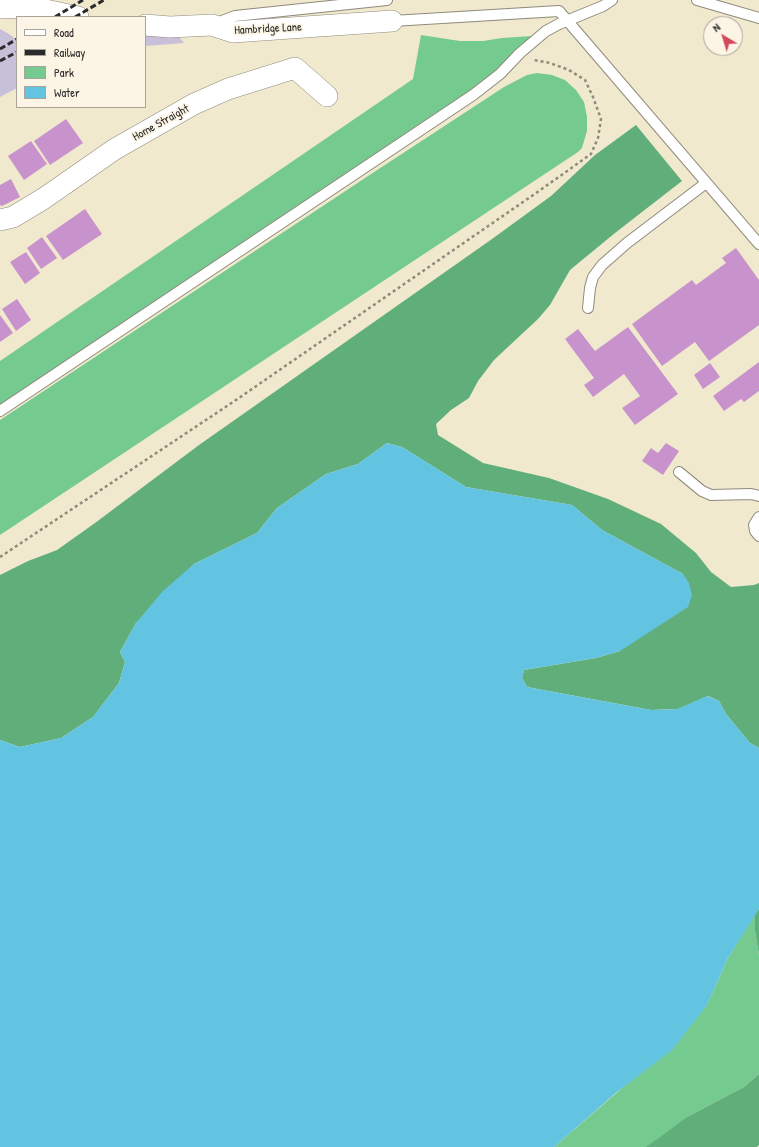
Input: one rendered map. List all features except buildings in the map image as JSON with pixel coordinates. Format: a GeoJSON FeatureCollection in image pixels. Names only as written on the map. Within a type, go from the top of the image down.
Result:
{"type":"FeatureCollection","features":[{"type":"Feature","properties":{"kind":"street"},"geometry":{"type":"LineString","coordinates":[[0,8],[31,7],[73,16]]}},
{"type":"Feature","properties":{"kind":"street","name":"Hambridge Lane"},"geometry":{"type":"LineString","coordinates":[[146,25],[212,25],[233,32],[392,20]]}},
{"type":"Feature","properties":{"kind":"street","name":"Home Straight"},"geometry":{"type":"LineString","coordinates":[[0,220],[13,217],[43,199],[115,149],[194,104],[228,89],[295,68],[327,96]]}},
{"type":"Feature","properties":{"kind":"lane"},"geometry":{"type":"LineString","coordinates":[[212,25],[235,16],[387,0]]}},
{"type":"Feature","properties":{"kind":"lane"},"geometry":{"type":"LineString","coordinates":[[0,411],[474,96],[546,31],[603,6],[612,0]]}},
{"type":"Feature","properties":{"kind":"lane"},"geometry":{"type":"LineString","coordinates":[[697,0],[759,18]]}},
{"type":"Feature","properties":{"kind":"lane"},"geometry":{"type":"LineString","coordinates":[[392,20],[559,11],[759,244]]}},
{"type":"Feature","properties":{"kind":"lane"},"geometry":{"type":"LineString","coordinates":[[588,308],[590,288],[593,277],[602,265],[627,243],[706,183]]}},
{"type":"Feature","properties":{"kind":"lane"},"geometry":{"type":"LineString","coordinates":[[679,472],[702,491],[711,495],[751,494],[759,496]]}},
{"type":"Feature","properties":{"kind":"lane"},"geometry":{"type":"LineString","coordinates":[[759,517],[754,524],[755,531],[759,536]]}},
{"type":"Feature","properties":{"kind":"path"},"geometry":{"type":"LineString","coordinates":[[0,558],[236,400],[591,154],[598,138],[601,119],[585,80],[569,70],[550,63],[515,58]]}},
{"type":"Feature","properties":{"kind":"shaded area"},"geometry":{"type":"Polygon","coordinates":[[[0,29],[16,39],[16,89],[0,97],[0,29]]]}},
{"type":"Feature","properties":{"kind":"shaded area"},"geometry":{"type":"Polygon","coordinates":[[[175,32],[184,43],[146,46],[146,33],[175,32]]]}},
{"type":"Feature","properties":{"kind":"green space"},"geometry":{"type":"Polygon","coordinates":[[[421,35],[460,41],[483,41],[532,36],[500,68],[469,95],[0,407],[0,361],[413,79],[421,35]]]}},
{"type":"Feature","properties":{"kind":"green space"},"geometry":{"type":"Polygon","coordinates":[[[537,73],[552,75],[565,80],[576,90],[584,102],[587,117],[587,131],[582,148],[578,152],[0,535],[0,420],[504,87],[527,75],[537,73]]]}},
{"type":"Feature","properties":{"kind":"green space"},"geometry":{"type":"Polygon","coordinates":[[[636,125],[682,181],[570,270],[550,305],[538,319],[494,360],[478,381],[469,398],[451,410],[436,424],[438,435],[483,463],[549,478],[608,499],[661,524],[696,553],[711,572],[731,587],[754,585],[759,583],[759,748],[750,743],[726,714],[719,701],[708,696],[678,709],[651,710],[527,687],[522,678],[524,670],[596,658],[620,651],[683,574],[602,530],[572,505],[466,487],[402,447],[387,443],[358,464],[326,474],[277,508],[257,533],[194,564],[136,623],[120,652],[125,662],[119,683],[93,717],[61,738],[20,747],[0,740],[0,575],[28,561],[57,550],[199,445],[551,196],[595,155],[636,125]]]}},
{"type":"Feature","properties":{"kind":"green space"},"geometry":{"type":"Polygon","coordinates":[[[759,909],[759,955],[755,931],[755,914],[759,909]]]}},
{"type":"Feature","properties":{"kind":"green space"},"geometry":{"type":"Polygon","coordinates":[[[755,914],[755,931],[759,955],[759,1074],[744,1087],[685,1118],[659,1139],[645,1147],[554,1147],[635,1077],[707,1005],[728,958],[755,914]]]}},
{"type":"Feature","properties":{"kind":"green space"},"geometry":{"type":"Polygon","coordinates":[[[759,1074],[759,1145],[757,1147],[645,1147],[685,1118],[744,1087],[759,1074]]]}},
{"type":"Feature","properties":{"kind":"water"},"geometry":{"type":"Polygon","coordinates":[[[387,443],[402,447],[466,487],[572,505],[602,530],[683,574],[689,583],[692,595],[688,607],[620,651],[596,658],[524,670],[522,678],[527,687],[651,710],[678,709],[707,696],[719,701],[726,714],[750,743],[759,748],[759,909],[728,958],[707,1005],[672,1050],[617,1092],[554,1147],[0,1147],[0,740],[20,747],[61,738],[93,717],[119,683],[125,662],[120,652],[136,623],[163,591],[194,564],[257,533],[277,508],[326,474],[358,464],[387,443]]]}},
{"type":"Feature","properties":{"kind":"railway"},"geometry":{"type":"LineString","coordinates":[[57,16],[83,0]]}},
{"type":"Feature","properties":{"kind":"railway"},"geometry":{"type":"LineString","coordinates":[[77,16],[104,0]]}},
{"type":"Feature","properties":{"kind":"railway"},"geometry":{"type":"LineString","coordinates":[[0,49],[16,40]]}},
{"type":"Feature","properties":{"kind":"railway"},"geometry":{"type":"LineString","coordinates":[[0,61],[16,53]]}}]}
